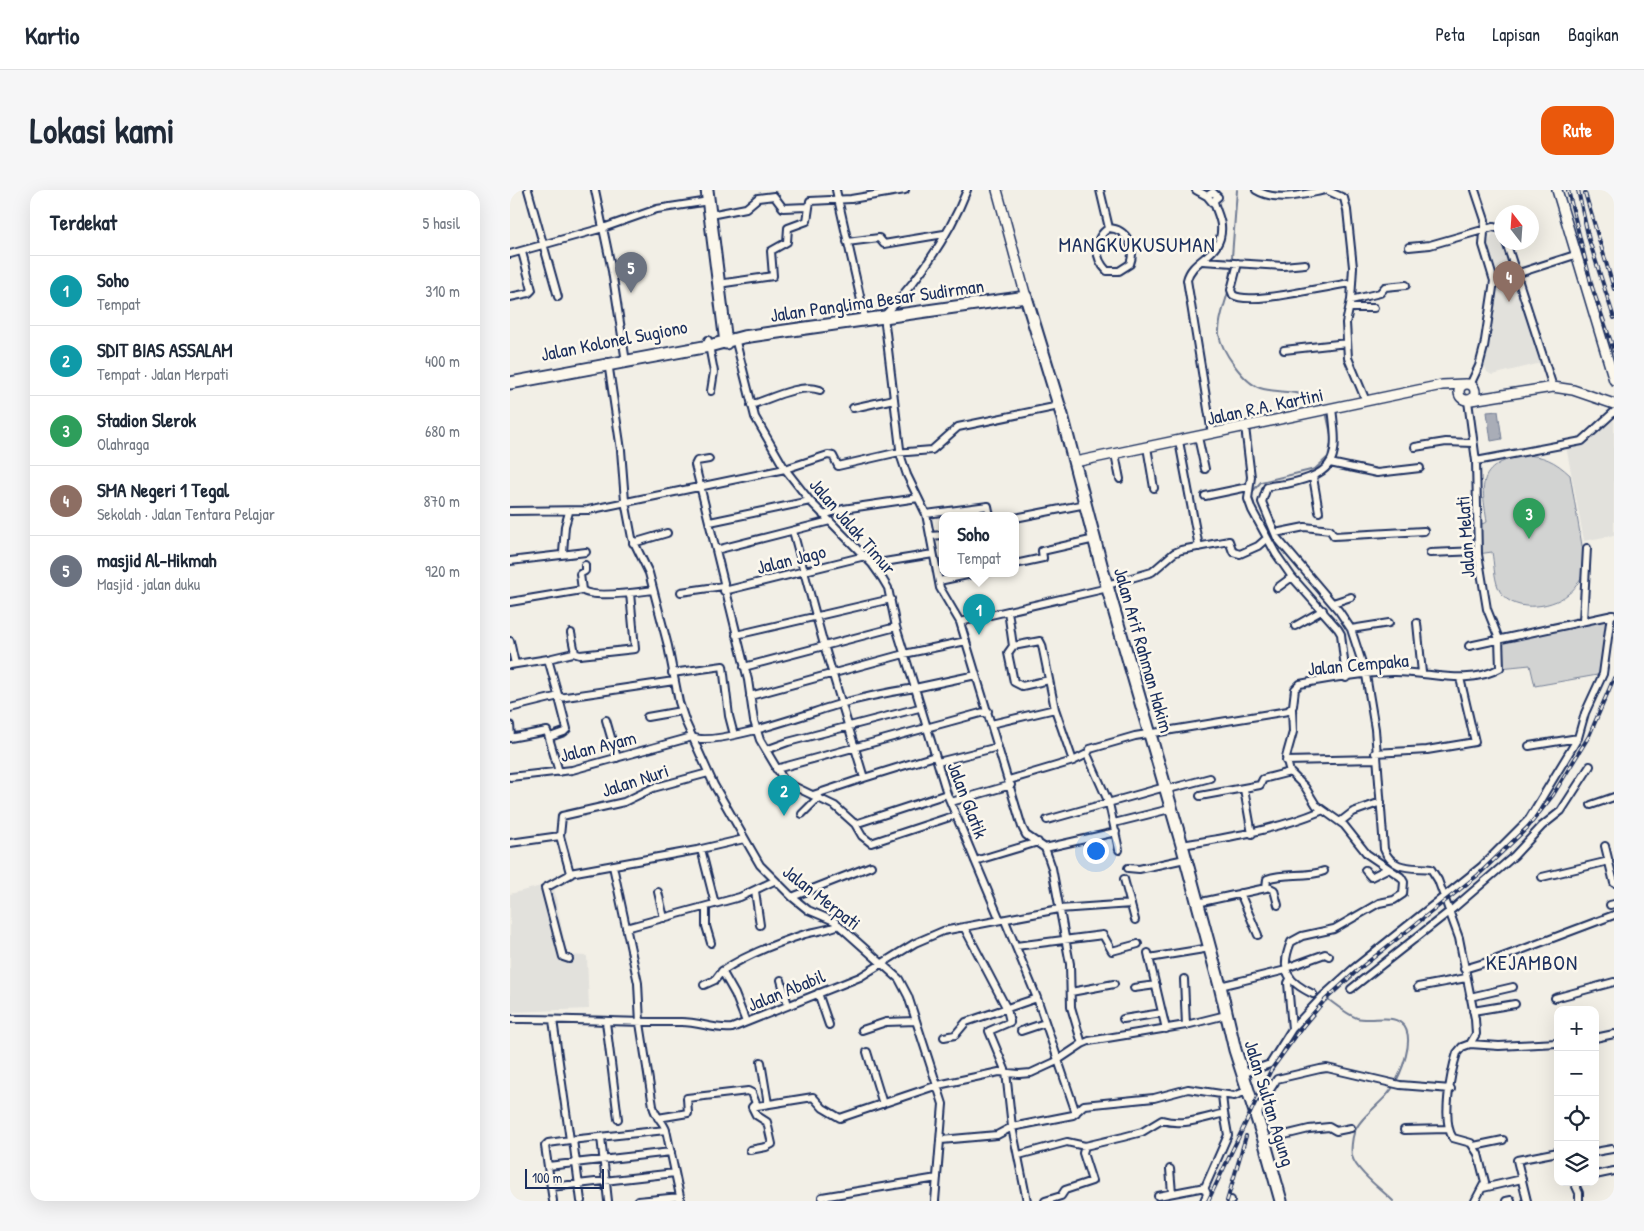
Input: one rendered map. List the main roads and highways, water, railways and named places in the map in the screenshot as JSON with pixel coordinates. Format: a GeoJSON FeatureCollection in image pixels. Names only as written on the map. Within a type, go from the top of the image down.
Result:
{"type":"FeatureCollection","features":[{"type":"Feature","properties":{"kind":"highway"},"geometry":{"type":"LineString","coordinates":[[708,196],[718,284],[730,339]]}},
{"type":"Feature","properties":{"kind":"highway","name":"Jalan Panglima Besar Sudirman"},"geometry":{"type":"LineString","coordinates":[[608,362],[730,339],[865,318],[1026,297]]}},
{"type":"Feature","properties":{"kind":"highway","name":"Jalan Arif Rahman Hakim"},"geometry":{"type":"LineString","coordinates":[[1026,297],[1076,462],[1095,539],[1210,948],[1226,1015]]}},
{"type":"Feature","properties":{"kind":"highway"},"geometry":{"type":"LineString","coordinates":[[510,383],[608,362]]}},
{"type":"Feature","properties":{"kind":"highway","name":"Jalan Kolonel Sugiono"},"geometry":{"type":"LineString","coordinates":[[510,378],[608,362]]}},
{"type":"Feature","properties":{"kind":"highway","name":"Jalan Sultan Agung"},"geometry":{"type":"LineString","coordinates":[[1226,1015],[1246,1091],[1264,1140],[1281,1201]]}},
{"type":"Feature","properties":{"kind":"waterway"},"geometry":{"type":"LineString","coordinates":[[1230,284],[1237,190]]}},
{"type":"Feature","properties":{"kind":"waterway"},"geometry":{"type":"LineString","coordinates":[[1229,288],[1221,317],[1219,334],[1224,348],[1234,365],[1247,380],[1260,388],[1308,396],[1322,406]]}},
{"type":"Feature","properties":{"kind":"waterway"},"geometry":{"type":"LineString","coordinates":[[1256,511],[1251,493],[1261,482],[1315,469],[1328,457],[1332,439],[1326,412]]}},
{"type":"Feature","properties":{"kind":"waterway"},"geometry":{"type":"LineString","coordinates":[[1325,997],[1357,1018],[1397,1020],[1406,1029],[1408,1046],[1399,1075],[1391,1090],[1365,1116],[1357,1127],[1352,1144],[1354,1162],[1393,1201]]}},
{"type":"Feature","properties":{"kind":"railway"},"geometry":{"type":"LineString","coordinates":[[1568,190],[1592,287],[1614,351]]}},
{"type":"Feature","properties":{"kind":"railway"},"geometry":{"type":"LineString","coordinates":[[1578,190],[1589,240],[1614,318]]}},
{"type":"Feature","properties":{"kind":"railway"},"geometry":{"type":"LineString","coordinates":[[1585,193],[1614,289]]}},
{"type":"Feature","properties":{"kind":"railway"},"geometry":{"type":"LineString","coordinates":[[1208,1201],[1271,1070],[1303,1026],[1324,1001],[1359,969],[1478,875],[1528,827],[1553,795],[1589,736],[1614,678]]}},
{"type":"Feature","properties":{"kind":"railway"},"geometry":{"type":"LineString","coordinates":[[1227,1201],[1246,1136]]}},
{"type":"Feature","properties":{"kind":"place","name":"masjid Al-Hikmah"},"geometry":{"type":"Point","coordinates":[631,293]}},
{"type":"Feature","properties":{"kind":"place","name":"SMA Negeri 1 Tegal"},"geometry":{"type":"Point","coordinates":[1509,302]}},
{"type":"Feature","properties":{"kind":"place","name":"Stadion Slerok"},"geometry":{"type":"Point","coordinates":[1529,539]}},
{"type":"Feature","properties":{"kind":"place","name":"Soho"},"geometry":{"type":"Point","coordinates":[979,635]}},
{"type":"Feature","properties":{"kind":"place","name":"SDIT BIAS ASSALAM"},"geometry":{"type":"Point","coordinates":[784,816]}},
{"type":"Feature","properties":{"kind":"district","name":"MANGKUKUSUMAN"},"geometry":{"type":"Point","coordinates":[1137,245]}},
{"type":"Feature","properties":{"kind":"district","name":"KEJAMBON"},"geometry":{"type":"Point","coordinates":[1532,963]}}]}
